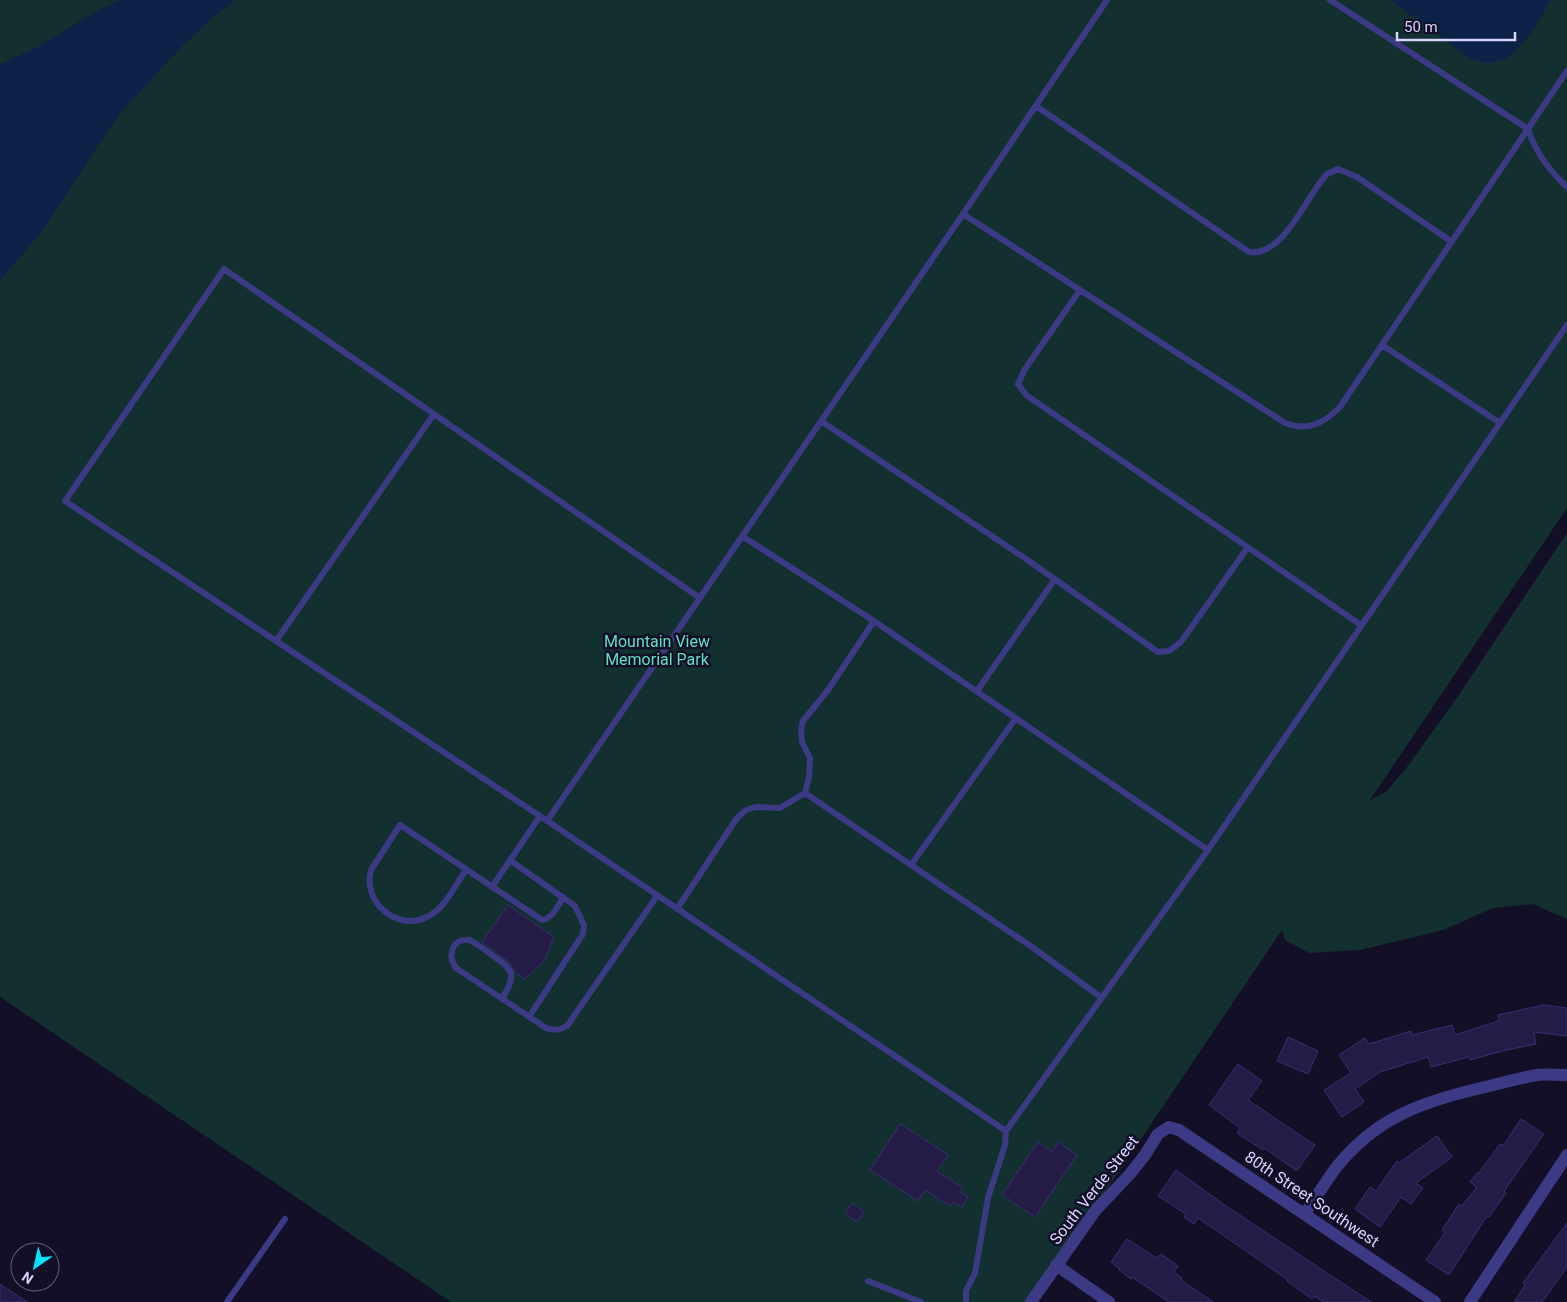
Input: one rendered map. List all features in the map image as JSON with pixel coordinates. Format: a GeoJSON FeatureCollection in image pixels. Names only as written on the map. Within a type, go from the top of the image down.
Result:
{"type":"FeatureCollection","features":[{"type":"Feature","properties":{"kind":"street"},"geometry":{"type":"LineString","coordinates":[[1305,1213],[1336,1169],[1352,1151],[1393,1118],[1421,1104],[1444,1097],[1537,1075],[1567,1075]]}},
{"type":"Feature","properties":{"kind":"street","name":"80th Street Southwest"},"geometry":{"type":"LineString","coordinates":[[1169,1127],[1179,1130],[1435,1302]]}},
{"type":"Feature","properties":{"kind":"street","name":"South Verde Street"},"geometry":{"type":"LineString","coordinates":[[1031,1302],[1095,1212],[1145,1155],[1158,1134],[1169,1127]]}},
{"type":"Feature","properties":{"kind":"street"},"geometry":{"type":"LineString","coordinates":[[1470,1302],[1567,1155]]}},
{"type":"Feature","properties":{"kind":"street"},"geometry":{"type":"LineString","coordinates":[[1056,1265],[1109,1302]]}},
{"type":"Feature","properties":{"kind":"lane"},"geometry":{"type":"LineString","coordinates":[[547,821],[822,421],[1107,0]]}},
{"type":"Feature","properties":{"kind":"lane"},"geometry":{"type":"LineString","coordinates":[[1330,0],[1528,129],[1538,154],[1567,187]]}},
{"type":"Feature","properties":{"kind":"lane"},"geometry":{"type":"LineString","coordinates":[[963,214],[1268,413],[1293,426],[1312,427],[1330,417],[1340,407],[1567,71]]}},
{"type":"Feature","properties":{"kind":"lane"},"geometry":{"type":"LineString","coordinates":[[1036,106],[1249,252],[1262,252],[1276,243],[1289,228],[1327,174],[1338,169],[1357,177],[1452,242]]}},
{"type":"Feature","properties":{"kind":"lane"},"geometry":{"type":"LineString","coordinates":[[700,598],[224,269],[65,501],[540,816],[1006,1131]]}},
{"type":"Feature","properties":{"kind":"lane"},"geometry":{"type":"LineString","coordinates":[[1080,290],[1026,369],[1018,384],[1026,395],[1362,626]]}},
{"type":"Feature","properties":{"kind":"lane"},"geometry":{"type":"LineString","coordinates":[[966,1302],[966,1291],[975,1273],[988,1198],[1005,1145],[1006,1131],[1208,850],[1567,325]]}},
{"type":"Feature","properties":{"kind":"lane"},"geometry":{"type":"LineString","coordinates":[[1382,345],[1500,423]]}},
{"type":"Feature","properties":{"kind":"lane"},"geometry":{"type":"LineString","coordinates":[[276,642],[434,414]]}},
{"type":"Feature","properties":{"kind":"lane"},"geometry":{"type":"LineString","coordinates":[[822,421],[1158,652],[1169,651],[1181,642],[1248,547]]}},
{"type":"Feature","properties":{"kind":"lane"},"geometry":{"type":"LineString","coordinates":[[742,536],[874,621],[1208,850]]}},
{"type":"Feature","properties":{"kind":"lane"},"geometry":{"type":"LineString","coordinates":[[977,691],[1055,580]]}},
{"type":"Feature","properties":{"kind":"lane"},"geometry":{"type":"LineString","coordinates":[[677,909],[738,818],[746,810],[756,807],[780,808],[805,793],[809,777],[810,758],[802,742],[801,729],[803,721],[828,690],[874,621]]}},
{"type":"Feature","properties":{"kind":"lane"},"geometry":{"type":"LineString","coordinates":[[911,865],[1016,718]]}},
{"type":"Feature","properties":{"kind":"lane"},"geometry":{"type":"LineString","coordinates":[[805,793],[1032,947],[1102,998]]}},
{"type":"Feature","properties":{"kind":"lane"},"geometry":{"type":"LineString","coordinates":[[492,887],[540,816]]}},
{"type":"Feature","properties":{"kind":"lane"},"geometry":{"type":"LineString","coordinates":[[466,870],[436,911],[428,917],[419,920],[403,920],[389,914],[375,901],[371,893],[369,877],[371,870],[400,825],[542,920],[547,919],[552,914],[563,898]]}},
{"type":"Feature","properties":{"kind":"lane"},"geometry":{"type":"LineString","coordinates":[[511,861],[575,906],[584,925],[583,934],[529,1017]]}},
{"type":"Feature","properties":{"kind":"lane"},"geometry":{"type":"LineString","coordinates":[[502,999],[511,979],[507,965],[470,940],[463,939],[457,942],[451,954],[456,968],[502,999],[529,1017],[546,1028],[554,1030],[567,1026],[657,896]]}},
{"type":"Feature","properties":{"kind":"lane"},"geometry":{"type":"LineString","coordinates":[[227,1302],[285,1219]]}},
{"type":"Feature","properties":{"kind":"lane"},"geometry":{"type":"LineString","coordinates":[[868,1281],[920,1302]]}},
{"type":"Feature","properties":{"kind":"green space","name":"Mountain View Memorial Park"},"geometry":{"type":"Polygon","coordinates":[[[0,0],[1567,0],[1567,508],[1370,800],[1386,792],[1407,767],[1456,699],[1567,533],[1567,919],[1533,904],[1493,908],[1443,930],[1360,950],[1309,953],[1285,940],[1282,930],[1031,1302],[451,1302],[0,997],[0,0]]]}},
{"type":"Feature","properties":{"kind":"water"},"geometry":{"type":"Polygon","coordinates":[[[121,0],[235,0],[184,44],[121,112],[41,233],[0,280],[0,64],[38,47],[100,9],[121,0]]]}},
{"type":"Feature","properties":{"kind":"water"},"geometry":{"type":"Polygon","coordinates":[[[1390,0],[1551,0],[1536,25],[1518,49],[1507,57],[1495,62],[1482,62],[1467,56],[1390,0]]]}},
{"type":"Feature","properties":{"kind":"building"},"geometry":{"type":"Polygon","coordinates":[[[508,905],[554,937],[544,961],[525,979],[515,972],[509,962],[482,942],[508,905]]]}},
{"type":"Feature","properties":{"kind":"building"},"geometry":{"type":"Polygon","coordinates":[[[1543,1005],[1567,1008],[1567,1036],[1534,1032],[1536,1044],[1470,1060],[1469,1057],[1431,1067],[1428,1057],[1380,1072],[1355,1089],[1364,1102],[1342,1117],[1324,1090],[1351,1073],[1339,1055],[1365,1038],[1369,1044],[1411,1031],[1412,1035],[1452,1025],[1455,1035],[1499,1021],[1498,1015],[1543,1005]]]}},
{"type":"Feature","properties":{"kind":"building"},"geometry":{"type":"Polygon","coordinates":[[[1288,1037],[1318,1051],[1308,1074],[1277,1061],[1288,1037]]]}},
{"type":"Feature","properties":{"kind":"building"},"geometry":{"type":"Polygon","coordinates":[[[1238,1064],[1262,1081],[1248,1100],[1315,1145],[1297,1171],[1264,1148],[1263,1150],[1237,1133],[1240,1128],[1209,1105],[1238,1064]]]}},
{"type":"Feature","properties":{"kind":"building"},"geometry":{"type":"Polygon","coordinates":[[[1521,1119],[1544,1134],[1449,1275],[1426,1260],[1445,1232],[1442,1230],[1459,1204],[1462,1206],[1477,1187],[1470,1182],[1500,1144],[1503,1146],[1521,1119]]]}},
{"type":"Feature","properties":{"kind":"building"},"geometry":{"type":"Polygon","coordinates":[[[900,1124],[948,1155],[937,1171],[963,1188],[960,1192],[968,1197],[962,1207],[953,1202],[950,1206],[925,1190],[918,1201],[870,1170],[900,1124]]]}},
{"type":"Feature","properties":{"kind":"building"},"geometry":{"type":"Polygon","coordinates":[[[1437,1136],[1452,1157],[1416,1183],[1423,1188],[1411,1204],[1401,1197],[1380,1227],[1355,1209],[1370,1187],[1376,1191],[1397,1161],[1399,1163],[1437,1136]]]}},
{"type":"Feature","properties":{"kind":"building"},"geometry":{"type":"Polygon","coordinates":[[[1038,1142],[1052,1152],[1058,1142],[1077,1155],[1035,1217],[1002,1195],[1038,1142]]]}},
{"type":"Feature","properties":{"kind":"building"},"geometry":{"type":"Polygon","coordinates":[[[1176,1170],[1226,1206],[1371,1302],[1324,1302],[1314,1296],[1312,1299],[1288,1280],[1198,1218],[1194,1224],[1184,1217],[1186,1214],[1158,1196],[1176,1170]]]}},
{"type":"Feature","properties":{"kind":"building"},"geometry":{"type":"Polygon","coordinates":[[[852,1203],[864,1212],[857,1222],[845,1214],[852,1203]]]}},
{"type":"Feature","properties":{"kind":"building"},"geometry":{"type":"Polygon","coordinates":[[[1567,1223],[1567,1267],[1542,1302],[1514,1302],[1525,1285],[1523,1283],[1567,1223]]]}},
{"type":"Feature","properties":{"kind":"building"},"geometry":{"type":"Polygon","coordinates":[[[1127,1239],[1157,1258],[1161,1254],[1178,1266],[1174,1272],[1182,1278],[1181,1280],[1213,1302],[1169,1302],[1132,1277],[1131,1279],[1111,1262],[1127,1239]]]}},
{"type":"Feature","properties":{"kind":"building"},"geometry":{"type":"Polygon","coordinates":[[[0,1284],[27,1302],[0,1302],[0,1284]]]}}]}
